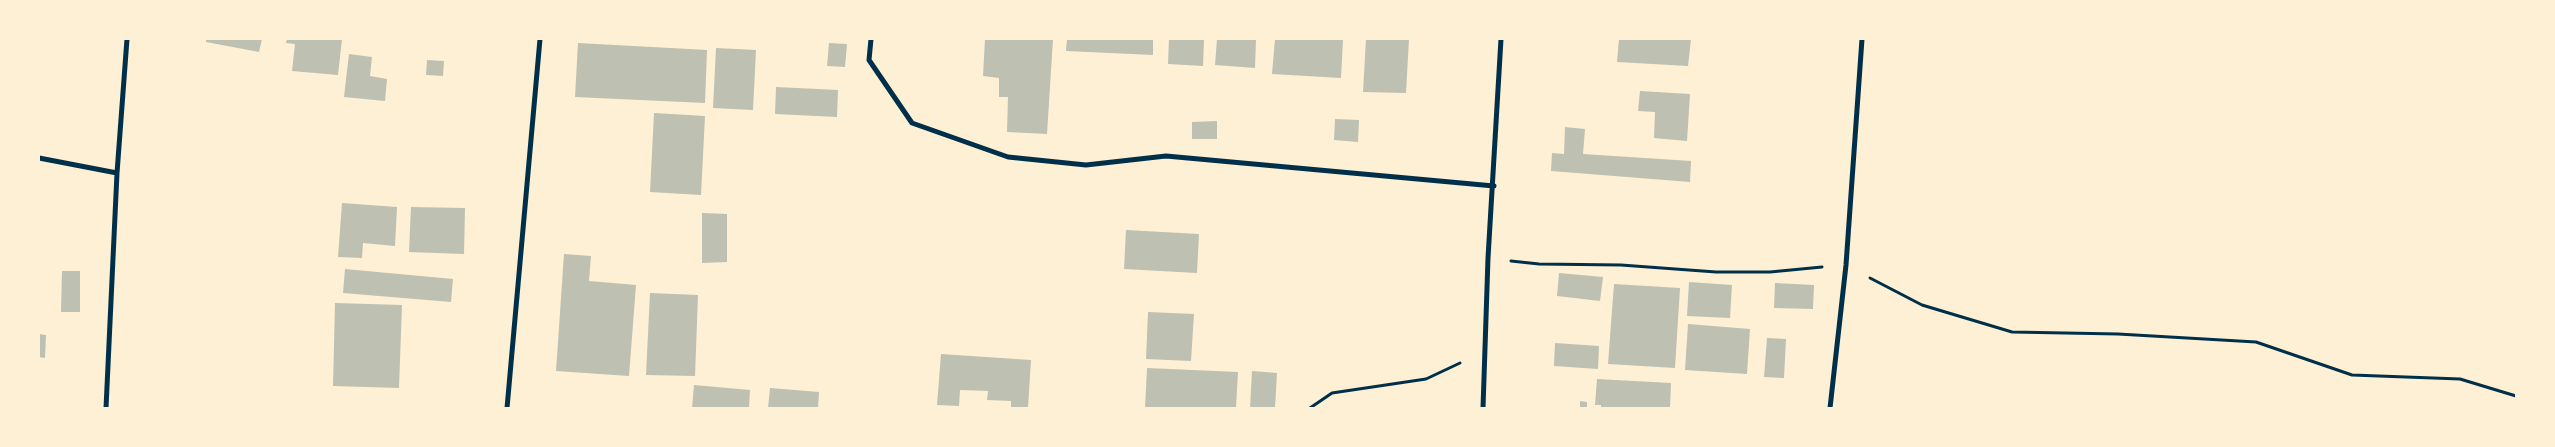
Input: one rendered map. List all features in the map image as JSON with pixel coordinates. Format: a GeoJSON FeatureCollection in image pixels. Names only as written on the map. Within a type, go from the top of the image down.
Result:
{"type":"FeatureCollection","features":[{"type":"Feature","properties":{"kind":"street"},"geometry":{"type":"LineString","coordinates":[[106,408],[127,39]]}},
{"type":"Feature","properties":{"kind":"street"},"geometry":{"type":"LineString","coordinates":[[507,408],[540,39]]}},
{"type":"Feature","properties":{"kind":"street"},"geometry":{"type":"LineString","coordinates":[[871,39],[869,60],[912,123],[1008,156],[1086,165],[1166,156],[1494,186]]}},
{"type":"Feature","properties":{"kind":"street"},"geometry":{"type":"LineString","coordinates":[[1483,408],[1488,258],[1494,186],[1501,39]]}},
{"type":"Feature","properties":{"kind":"street"},"geometry":{"type":"LineString","coordinates":[[1830,408],[1846,265],[1862,39]]}},
{"type":"Feature","properties":{"kind":"street"},"geometry":{"type":"LineString","coordinates":[[39,158],[118,173]]}},
{"type":"Feature","properties":{"kind":"path"},"geometry":{"type":"LineString","coordinates":[[1488,258],[1539,264],[1621,265],[1716,272],[1770,272],[1846,265],[1922,305],[2012,332],[2118,334],[2256,342],[2352,375],[2460,379],[2516,396]]}},
{"type":"Feature","properties":{"kind":"path"},"geometry":{"type":"LineString","coordinates":[[1310,408],[1332,393],[1426,379],[1485,351]]}},
{"type":"Feature","properties":{"kind":"building"},"geometry":{"type":"Polygon","coordinates":[[[206,39],[262,39],[259,52],[206,42],[206,39]]]}},
{"type":"Feature","properties":{"kind":"building"},"geometry":{"type":"Polygon","coordinates":[[[287,39],[342,39],[338,75],[292,71],[295,44],[286,43],[287,39]]]}},
{"type":"Feature","properties":{"kind":"building"},"geometry":{"type":"Polygon","coordinates":[[[985,39],[1053,39],[1047,134],[1007,132],[1008,97],[999,97],[999,78],[983,76],[985,39]]]}},
{"type":"Feature","properties":{"kind":"building"},"geometry":{"type":"Polygon","coordinates":[[[1067,39],[1153,39],[1153,55],[1066,51],[1067,39]]]}},
{"type":"Feature","properties":{"kind":"building"},"geometry":{"type":"Polygon","coordinates":[[[1169,39],[1204,39],[1203,66],[1168,64],[1169,39]]]}},
{"type":"Feature","properties":{"kind":"building"},"geometry":{"type":"Polygon","coordinates":[[[1217,39],[1256,39],[1255,68],[1215,65],[1217,39]]]}},
{"type":"Feature","properties":{"kind":"building"},"geometry":{"type":"Polygon","coordinates":[[[1275,39],[1343,39],[1341,78],[1272,74],[1275,39]]]}},
{"type":"Feature","properties":{"kind":"building"},"geometry":{"type":"Polygon","coordinates":[[[1366,39],[1409,39],[1406,93],[1363,92],[1366,39]]]}},
{"type":"Feature","properties":{"kind":"building"},"geometry":{"type":"Polygon","coordinates":[[[1619,39],[1691,39],[1688,66],[1617,62],[1619,39]]]}},
{"type":"Feature","properties":{"kind":"building"},"geometry":{"type":"Polygon","coordinates":[[[578,43],[707,50],[705,103],[575,97],[578,43]]]}},
{"type":"Feature","properties":{"kind":"building"},"geometry":{"type":"Polygon","coordinates":[[[829,43],[847,44],[845,67],[827,66],[829,43]]]}},
{"type":"Feature","properties":{"kind":"building"},"geometry":{"type":"Polygon","coordinates":[[[716,48],[756,50],[753,110],[713,108],[716,48]]]}},
{"type":"Feature","properties":{"kind":"building"},"geometry":{"type":"Polygon","coordinates":[[[349,54],[372,57],[370,76],[387,79],[385,101],[344,97],[349,54]]]}},
{"type":"Feature","properties":{"kind":"building"},"geometry":{"type":"Polygon","coordinates":[[[427,60],[444,61],[443,76],[426,75],[427,60]]]}},
{"type":"Feature","properties":{"kind":"building"},"geometry":{"type":"Polygon","coordinates":[[[776,87],[838,90],[837,117],[775,114],[776,87]]]}},
{"type":"Feature","properties":{"kind":"building"},"geometry":{"type":"Polygon","coordinates":[[[1640,91],[1690,94],[1687,141],[1654,138],[1655,112],[1638,111],[1640,91]]]}},
{"type":"Feature","properties":{"kind":"building"},"geometry":{"type":"Polygon","coordinates":[[[654,113],[705,116],[701,195],[650,192],[654,113]]]}},
{"type":"Feature","properties":{"kind":"building"},"geometry":{"type":"Polygon","coordinates":[[[1335,119],[1359,120],[1358,142],[1334,140],[1335,119]]]}},
{"type":"Feature","properties":{"kind":"building"},"geometry":{"type":"Polygon","coordinates":[[[1217,121],[1217,139],[1192,139],[1192,122],[1217,121]]]}},
{"type":"Feature","properties":{"kind":"building"},"geometry":{"type":"Polygon","coordinates":[[[1565,127],[1585,129],[1583,154],[1691,161],[1690,182],[1551,171],[1552,153],[1564,154],[1565,127]]]}},
{"type":"Feature","properties":{"kind":"building"},"geometry":{"type":"Polygon","coordinates":[[[342,203],[397,207],[395,246],[363,243],[362,258],[338,257],[342,203]]]}},
{"type":"Feature","properties":{"kind":"building"},"geometry":{"type":"Polygon","coordinates":[[[411,207],[465,208],[464,254],[409,252],[411,207]]]}},
{"type":"Feature","properties":{"kind":"building"},"geometry":{"type":"Polygon","coordinates":[[[702,213],[727,214],[727,262],[702,263],[702,213]]]}},
{"type":"Feature","properties":{"kind":"building"},"geometry":{"type":"Polygon","coordinates":[[[1126,230],[1199,234],[1197,273],[1124,269],[1126,230]]]}},
{"type":"Feature","properties":{"kind":"building"},"geometry":{"type":"Polygon","coordinates":[[[564,254],[591,256],[589,281],[636,285],[629,376],[556,371],[564,254]]]}},
{"type":"Feature","properties":{"kind":"building"},"geometry":{"type":"Polygon","coordinates":[[[345,269],[453,279],[451,302],[343,293],[345,269]]]}},
{"type":"Feature","properties":{"kind":"building"},"geometry":{"type":"Polygon","coordinates":[[[62,271],[80,271],[80,312],[61,312],[62,271]]]}},
{"type":"Feature","properties":{"kind":"building"},"geometry":{"type":"Polygon","coordinates":[[[1559,273],[1603,277],[1600,301],[1557,296],[1559,273]]]}},
{"type":"Feature","properties":{"kind":"building"},"geometry":{"type":"Polygon","coordinates":[[[1689,282],[1732,285],[1730,318],[1687,316],[1689,282]]]}},
{"type":"Feature","properties":{"kind":"building"},"geometry":{"type":"Polygon","coordinates":[[[1775,283],[1814,285],[1813,309],[1774,308],[1775,283]]]}},
{"type":"Feature","properties":{"kind":"building"},"geometry":{"type":"Polygon","coordinates":[[[1614,284],[1680,288],[1675,368],[1608,364],[1614,284]]]}},
{"type":"Feature","properties":{"kind":"building"},"geometry":{"type":"Polygon","coordinates":[[[650,293],[698,295],[695,376],[646,375],[650,293]]]}},
{"type":"Feature","properties":{"kind":"building"},"geometry":{"type":"Polygon","coordinates":[[[335,303],[402,305],[399,388],[333,386],[335,303]]]}},
{"type":"Feature","properties":{"kind":"building"},"geometry":{"type":"Polygon","coordinates":[[[1148,312],[1194,314],[1191,361],[1146,359],[1148,312]]]}},
{"type":"Feature","properties":{"kind":"building"},"geometry":{"type":"Polygon","coordinates":[[[1688,324],[1750,329],[1747,374],[1685,370],[1688,324]]]}},
{"type":"Feature","properties":{"kind":"building"},"geometry":{"type":"Polygon","coordinates":[[[39,334],[46,335],[45,358],[39,357],[39,334]]]}},
{"type":"Feature","properties":{"kind":"building"},"geometry":{"type":"Polygon","coordinates":[[[1767,338],[1786,339],[1784,378],[1764,377],[1767,338]]]}},
{"type":"Feature","properties":{"kind":"building"},"geometry":{"type":"Polygon","coordinates":[[[1555,343],[1599,346],[1598,369],[1554,366],[1555,343]]]}},
{"type":"Feature","properties":{"kind":"building"},"geometry":{"type":"Polygon","coordinates":[[[941,354],[1031,360],[1028,408],[1011,408],[1011,401],[987,400],[988,391],[960,390],[959,406],[937,405],[941,354]]]}},
{"type":"Feature","properties":{"kind":"building"},"geometry":{"type":"Polygon","coordinates":[[[1147,368],[1238,372],[1236,408],[1145,408],[1147,368]]]}},
{"type":"Feature","properties":{"kind":"building"},"geometry":{"type":"Polygon","coordinates":[[[1252,371],[1277,373],[1275,408],[1250,408],[1252,371]]]}},
{"type":"Feature","properties":{"kind":"building"},"geometry":{"type":"Polygon","coordinates":[[[1597,379],[1671,383],[1670,408],[1601,408],[1601,405],[1595,405],[1597,379]]]}},
{"type":"Feature","properties":{"kind":"building"},"geometry":{"type":"Polygon","coordinates":[[[694,385],[750,390],[749,408],[692,408],[694,385]]]}},
{"type":"Feature","properties":{"kind":"building"},"geometry":{"type":"Polygon","coordinates":[[[770,388],[819,392],[818,408],[768,408],[770,388]]]}},
{"type":"Feature","properties":{"kind":"building"},"geometry":{"type":"Polygon","coordinates":[[[1580,401],[1587,402],[1587,408],[1580,408],[1580,401]]]}}]}
